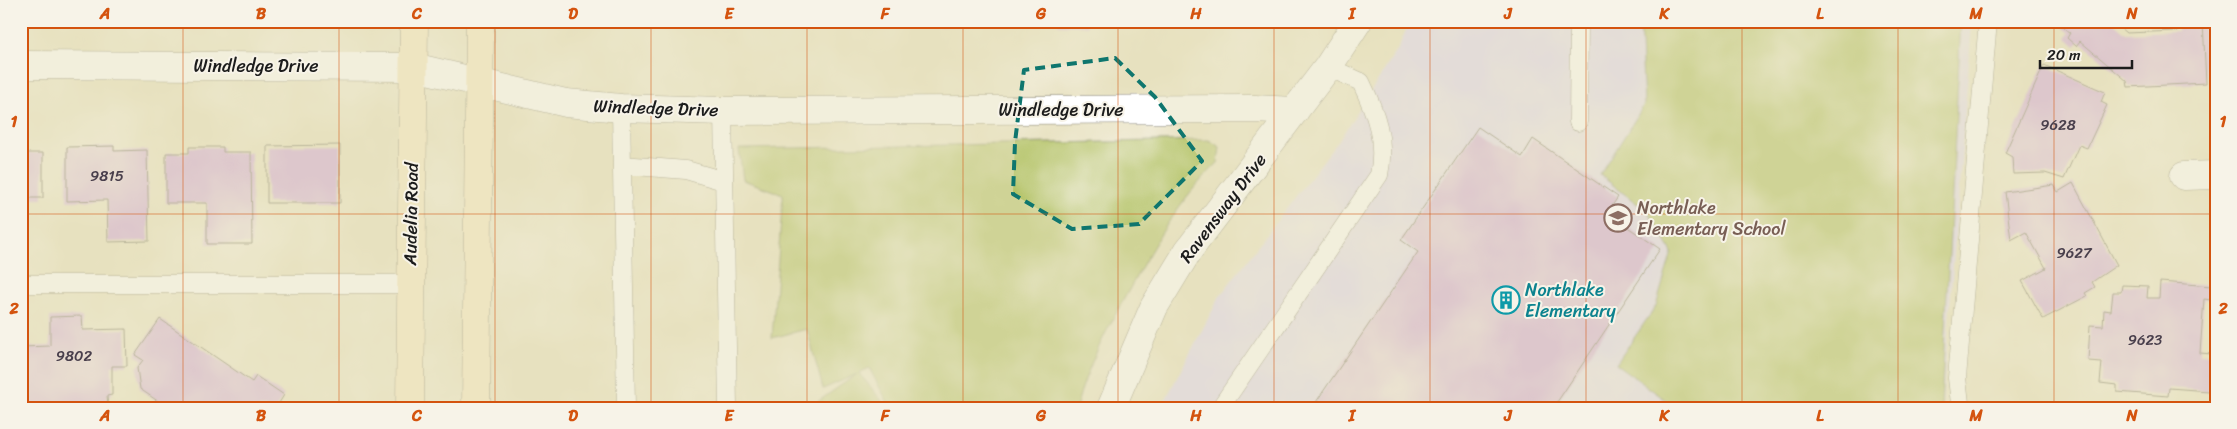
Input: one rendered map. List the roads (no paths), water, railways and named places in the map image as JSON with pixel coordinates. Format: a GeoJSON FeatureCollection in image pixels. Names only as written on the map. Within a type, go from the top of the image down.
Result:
{"type":"FeatureCollection","features":[{"type":"Feature","properties":{"kind":"main road","name":"Audelia Road"},"geometry":{"type":"LineString","coordinates":[[410,408],[414,21]]}},
{"type":"Feature","properties":{"kind":"main road"},"geometry":{"type":"LineString","coordinates":[[476,408],[481,82],[480,21]]}},
{"type":"Feature","properties":{"kind":"street","name":"Ravensway Drive"},"geometry":{"type":"LineString","coordinates":[[1112,408],[1154,307],[1183,259],[1328,67],[1358,21]]}},
{"type":"Feature","properties":{"kind":"street","name":"Windledge Drive"},"geometry":{"type":"LineString","coordinates":[[21,65],[414,67],[481,82],[520,94],[566,103],[621,108],[723,111],[1255,109],[1295,111]]}},
{"type":"Feature","properties":{"kind":"street"},"geometry":{"type":"LineString","coordinates":[[2184,176],[2216,175]]}},
{"type":"Feature","properties":{"kind":"lane"},"geometry":{"type":"LineString","coordinates":[[1578,122],[1579,21]]}},
{"type":"Feature","properties":{"kind":"lane"},"geometry":{"type":"LineString","coordinates":[[1960,406],[1957,378],[1988,21]]}},
{"type":"Feature","properties":{"kind":"lane"},"geometry":{"type":"LineString","coordinates":[[1220,408],[1379,175],[1382,160],[1378,124],[1362,82],[1328,67]]}},
{"type":"Feature","properties":{"kind":"lane"},"geometry":{"type":"LineString","coordinates":[[621,108],[626,408]]}},
{"type":"Feature","properties":{"kind":"lane"},"geometry":{"type":"LineString","coordinates":[[723,111],[728,408]]}},
{"type":"Feature","properties":{"kind":"lane"},"geometry":{"type":"LineString","coordinates":[[622,165],[686,170],[724,181]]}},
{"type":"Feature","properties":{"kind":"lane"},"geometry":{"type":"LineString","coordinates":[[21,284],[410,284]]}},
{"type":"Feature","properties":{"kind":"place","name":"Northlake Elementary School"},"geometry":{"type":"Point","coordinates":[1618,218]}},
{"type":"Feature","properties":{"kind":"place","name":"Northlake Elementary"},"geometry":{"type":"Point","coordinates":[1506,300]}}]}
